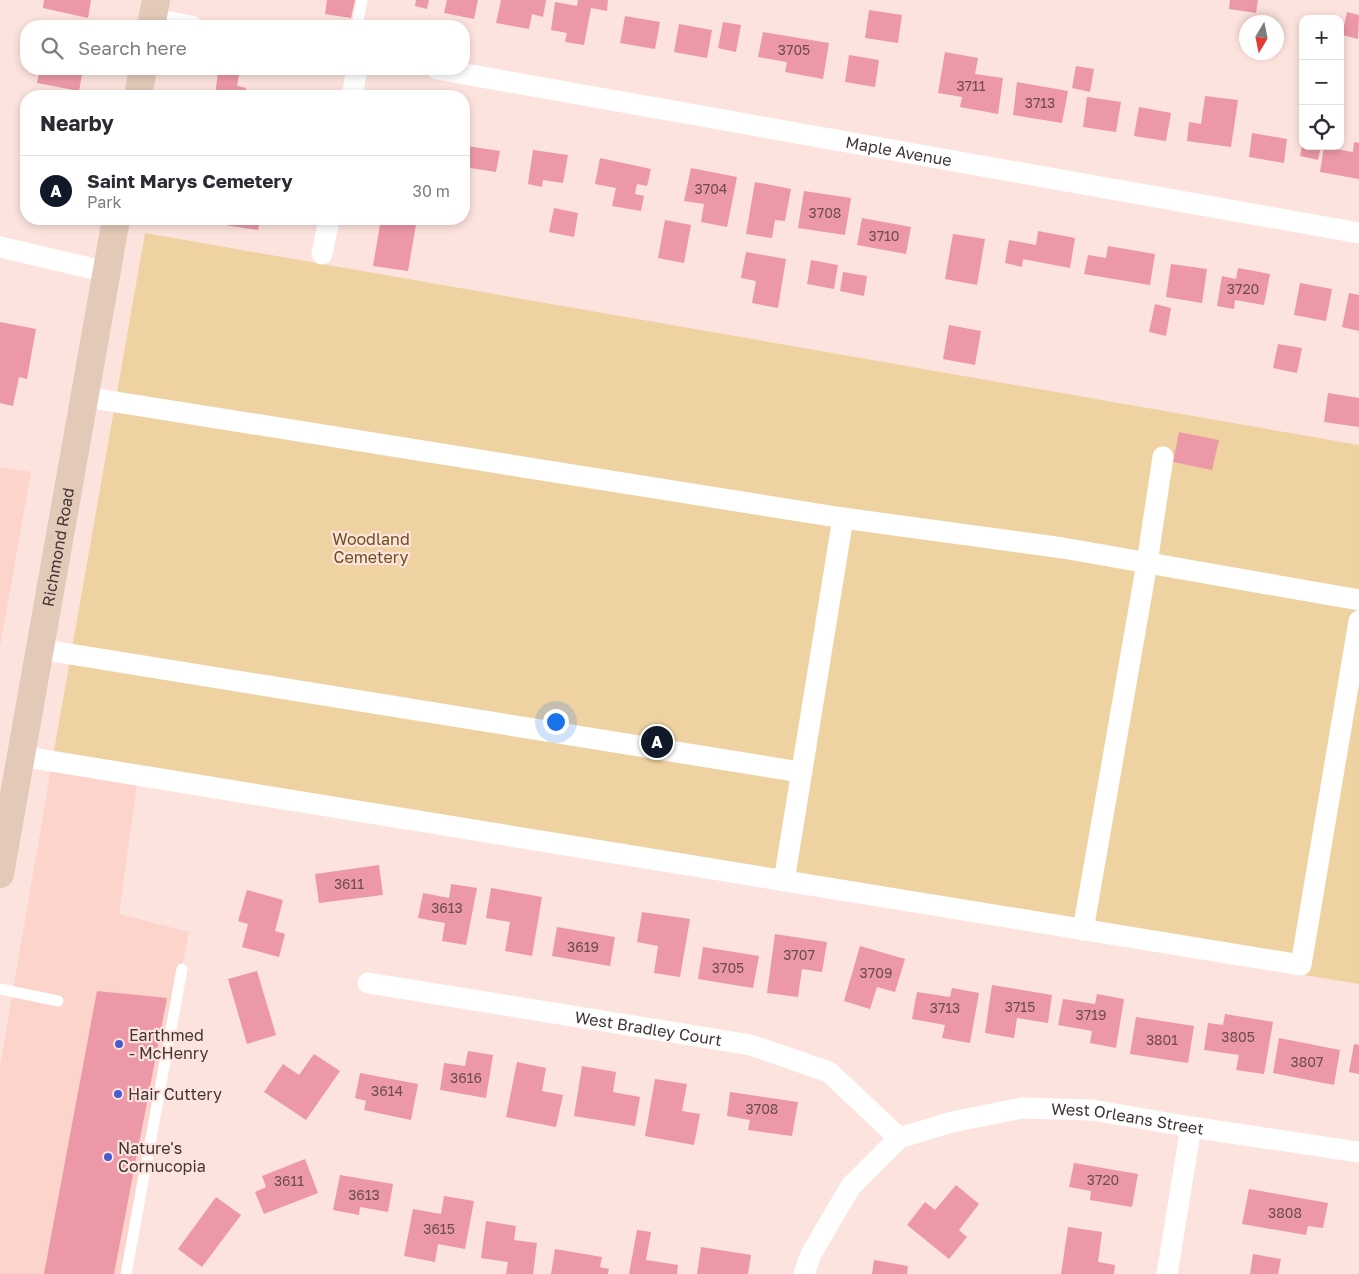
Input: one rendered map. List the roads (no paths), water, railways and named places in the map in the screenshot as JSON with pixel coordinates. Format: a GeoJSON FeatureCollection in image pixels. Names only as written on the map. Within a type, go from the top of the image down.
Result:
{"type":"FeatureCollection","features":[{"type":"Feature","properties":{"kind":"main road"},"geometry":{"type":"LineString","coordinates":[[139,90],[142,75]]}},
{"type":"Feature","properties":{"kind":"main road","name":"Richmond Road"},"geometry":{"type":"LineString","coordinates":[[0,874],[115,225]]}},
{"type":"Feature","properties":{"kind":"street"},"geometry":{"type":"LineString","coordinates":[[153,15],[171,20]]}},
{"type":"Feature","properties":{"kind":"street"},"geometry":{"type":"LineString","coordinates":[[353,90],[356,75]]}},
{"type":"Feature","properties":{"kind":"street","name":"Maple Avenue"},"geometry":{"type":"LineString","coordinates":[[470,75],[1359,233]]}},
{"type":"Feature","properties":{"kind":"street"},"geometry":{"type":"LineString","coordinates":[[322,254],[328,225]]}},
{"type":"Feature","properties":{"kind":"street"},"geometry":{"type":"LineString","coordinates":[[0,247],[107,272]]}},
{"type":"Feature","properties":{"kind":"street"},"geometry":{"type":"LineString","coordinates":[[85,397],[843,518],[1063,548],[1359,600]]}},
{"type":"Feature","properties":{"kind":"street"},"geometry":{"type":"LineString","coordinates":[[1083,930],[1147,563],[1163,458]]}},
{"type":"Feature","properties":{"kind":"street"},"geometry":{"type":"LineString","coordinates":[[784,881],[800,772],[843,518]]}},
{"type":"Feature","properties":{"kind":"street"},"geometry":{"type":"LineString","coordinates":[[20,756],[1301,965],[1359,621]]}},
{"type":"Feature","properties":{"kind":"street"},"geometry":{"type":"LineString","coordinates":[[39,650],[800,772]]}},
{"type":"Feature","properties":{"kind":"street","name":"West Bradley Court"},"geometry":{"type":"LineString","coordinates":[[368,983],[751,1045],[829,1072],[899,1138]]}},
{"type":"Feature","properties":{"kind":"street","name":"West Orleans Street"},"geometry":{"type":"LineString","coordinates":[[899,1138],[952,1122],[1022,1108],[1092,1110],[1359,1152]]}},
{"type":"Feature","properties":{"kind":"street"},"geometry":{"type":"LineString","coordinates":[[1167,1274],[1192,1127]]}},
{"type":"Feature","properties":{"kind":"street"},"geometry":{"type":"LineString","coordinates":[[804,1274],[810,1254],[851,1186],[899,1138]]}},
{"type":"Feature","properties":{"kind":"lane"},"geometry":{"type":"LineString","coordinates":[[358,20],[362,0]]}},
{"type":"Feature","properties":{"kind":"lane"},"geometry":{"type":"LineString","coordinates":[[126,1274],[182,969]]}},
{"type":"Feature","properties":{"kind":"lane"},"geometry":{"type":"LineString","coordinates":[[0,990],[58,1001]]}},
{"type":"Feature","properties":{"kind":"place","name":"Saint Marys Cemetery"},"geometry":{"type":"Point","coordinates":[657,742]}},
{"type":"Feature","properties":{"kind":"place","name":"Earthmed - McHenry"},"geometry":{"type":"Point","coordinates":[119,1044]}},
{"type":"Feature","properties":{"kind":"place","name":"Hair Cuttery"},"geometry":{"type":"Point","coordinates":[118,1094]}},
{"type":"Feature","properties":{"kind":"place","name":"Nature's Cornucopia"},"geometry":{"type":"Point","coordinates":[108,1157]}},
{"type":"Feature","properties":{"kind":"park label","name":"Woodland Cemetery"},"geometry":{"type":"Point","coordinates":[371,548]}}]}
